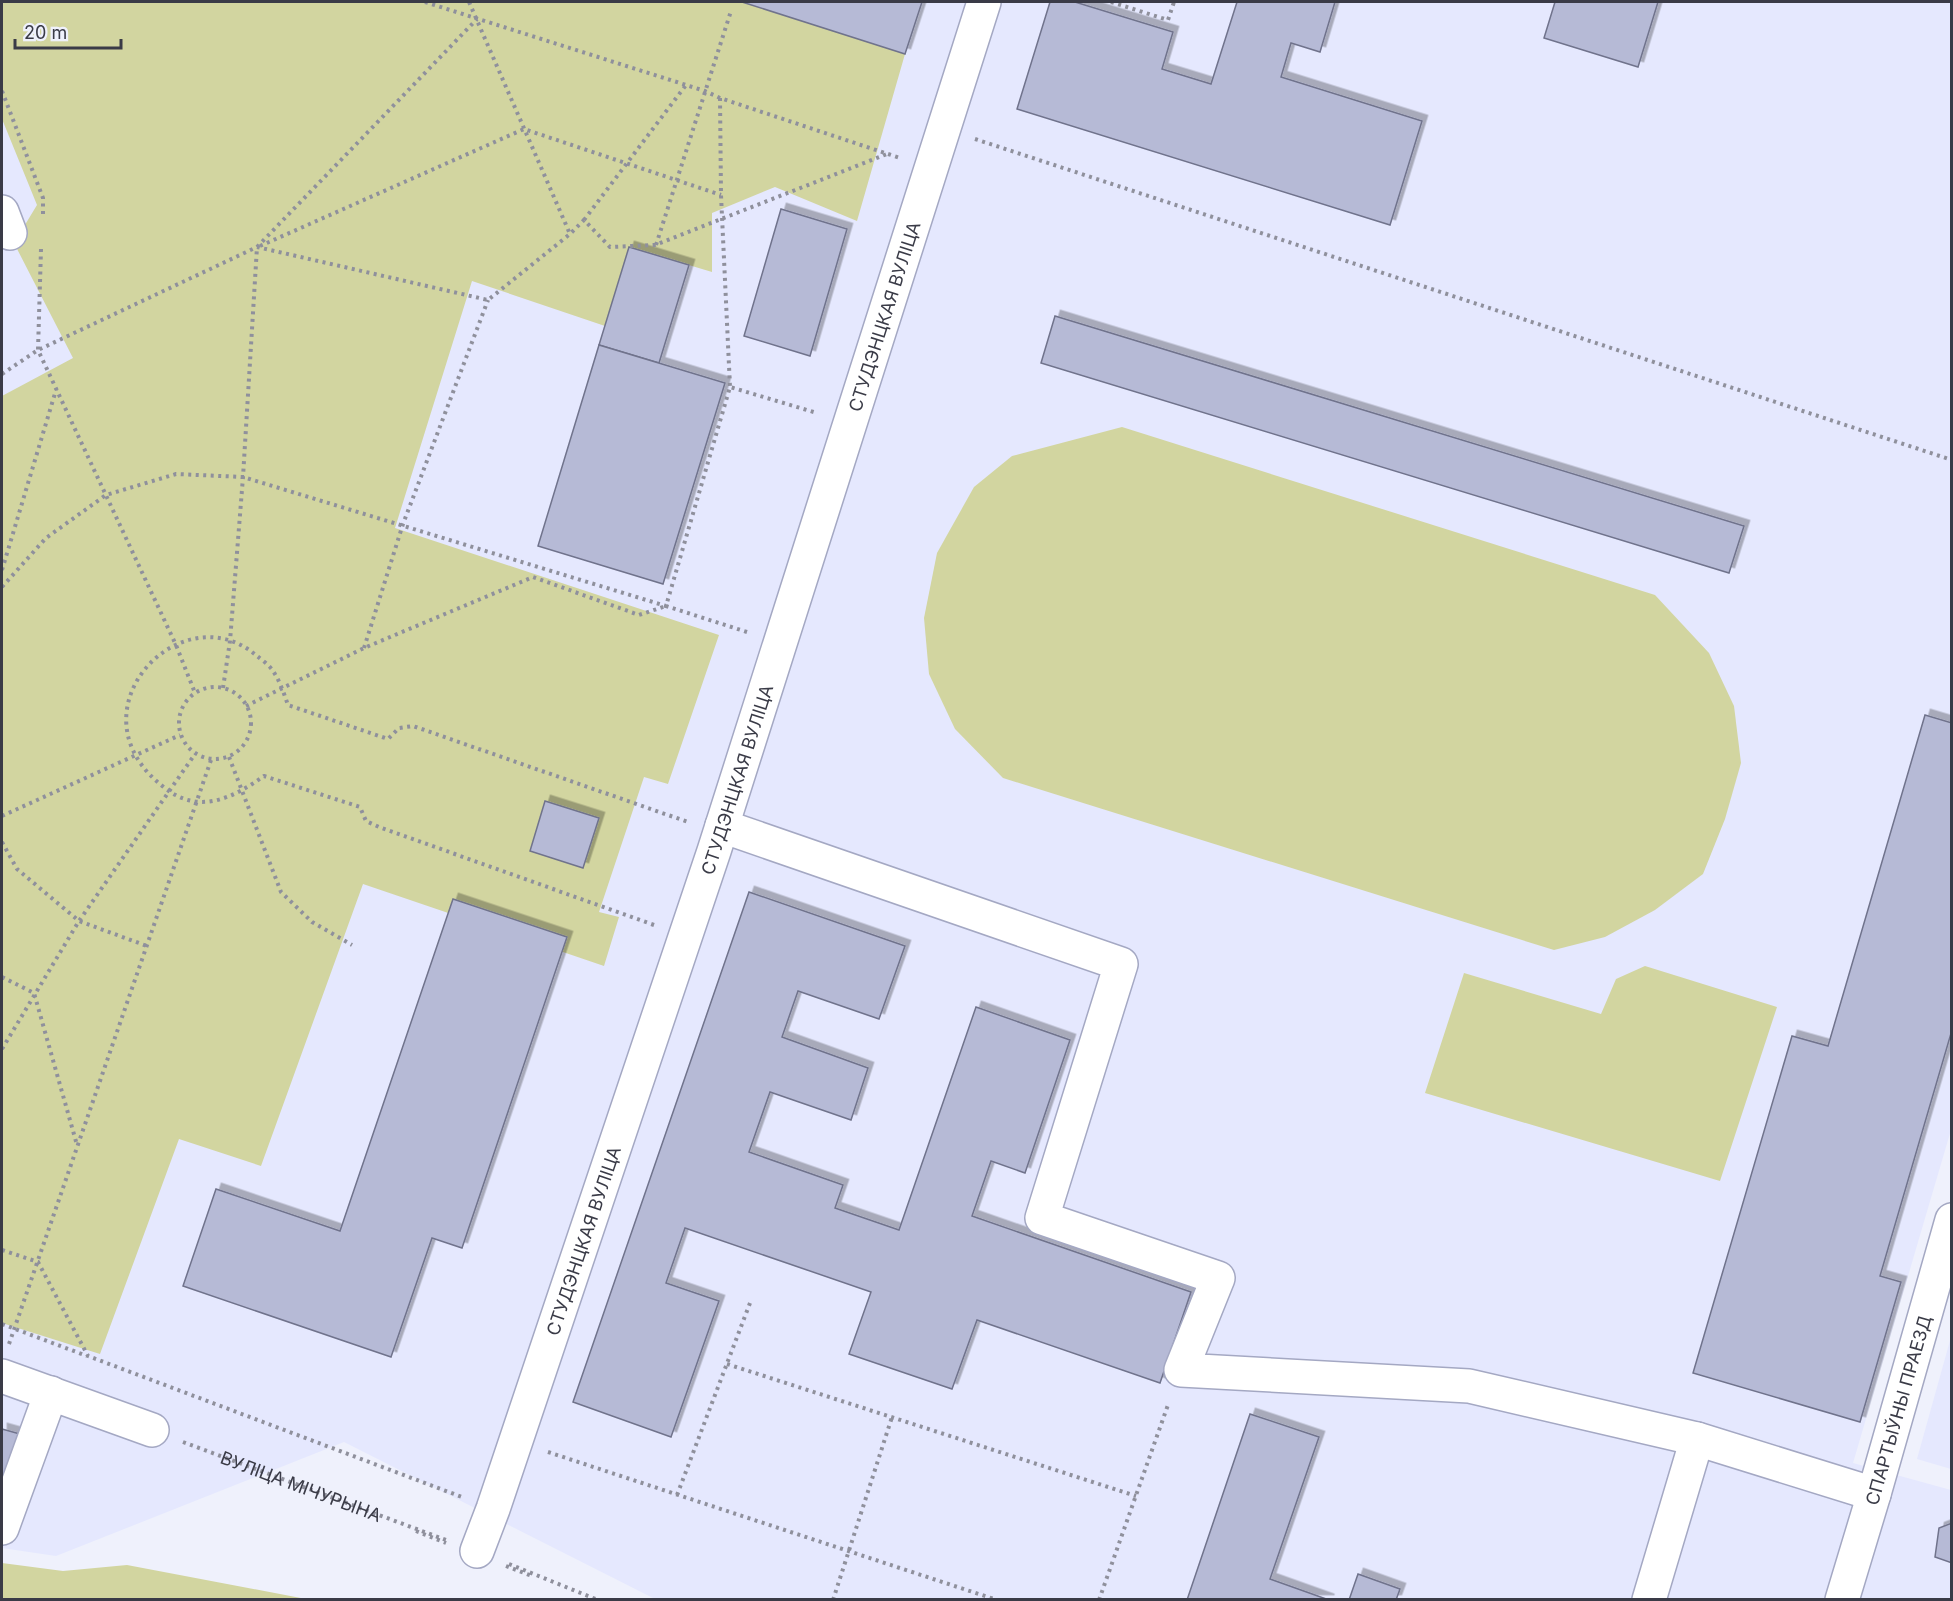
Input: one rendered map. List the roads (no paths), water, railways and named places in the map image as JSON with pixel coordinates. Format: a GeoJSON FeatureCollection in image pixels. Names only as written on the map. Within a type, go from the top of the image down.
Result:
{"type":"FeatureCollection","features":[{"type":"Feature","properties":{"kind":"street","name":"СТУДЭНЦКАЯ ВУЛІЦА"},"geometry":{"type":"LineString","coordinates":[[476,1553],[493,1509],[721,830],[984,2]]}},
{"type":"Feature","properties":{"kind":"street"},"geometry":{"type":"LineString","coordinates":[[721,830],[1120,963],[1042,1218],[1218,1278],[1181,1370],[1469,1386],[1697,1439],[1874,1494]]}},
{"type":"Feature","properties":{"kind":"street","name":"СПАРТЫЎНЫ ПРАЕЗД"},"geometry":{"type":"LineString","coordinates":[[1842,1599],[1942,1288],[1952,1220]]}},
{"type":"Feature","properties":{"kind":"street"},"geometry":{"type":"LineString","coordinates":[[5,1362],[51,1393],[160,1433]]}},
{"type":"Feature","properties":{"kind":"street"},"geometry":{"type":"LineString","coordinates":[[2,1528],[51,1393]]}},
{"type":"Feature","properties":{"kind":"street"},"geometry":{"type":"LineString","coordinates":[[1649,1599],[1697,1439]]}}]}
